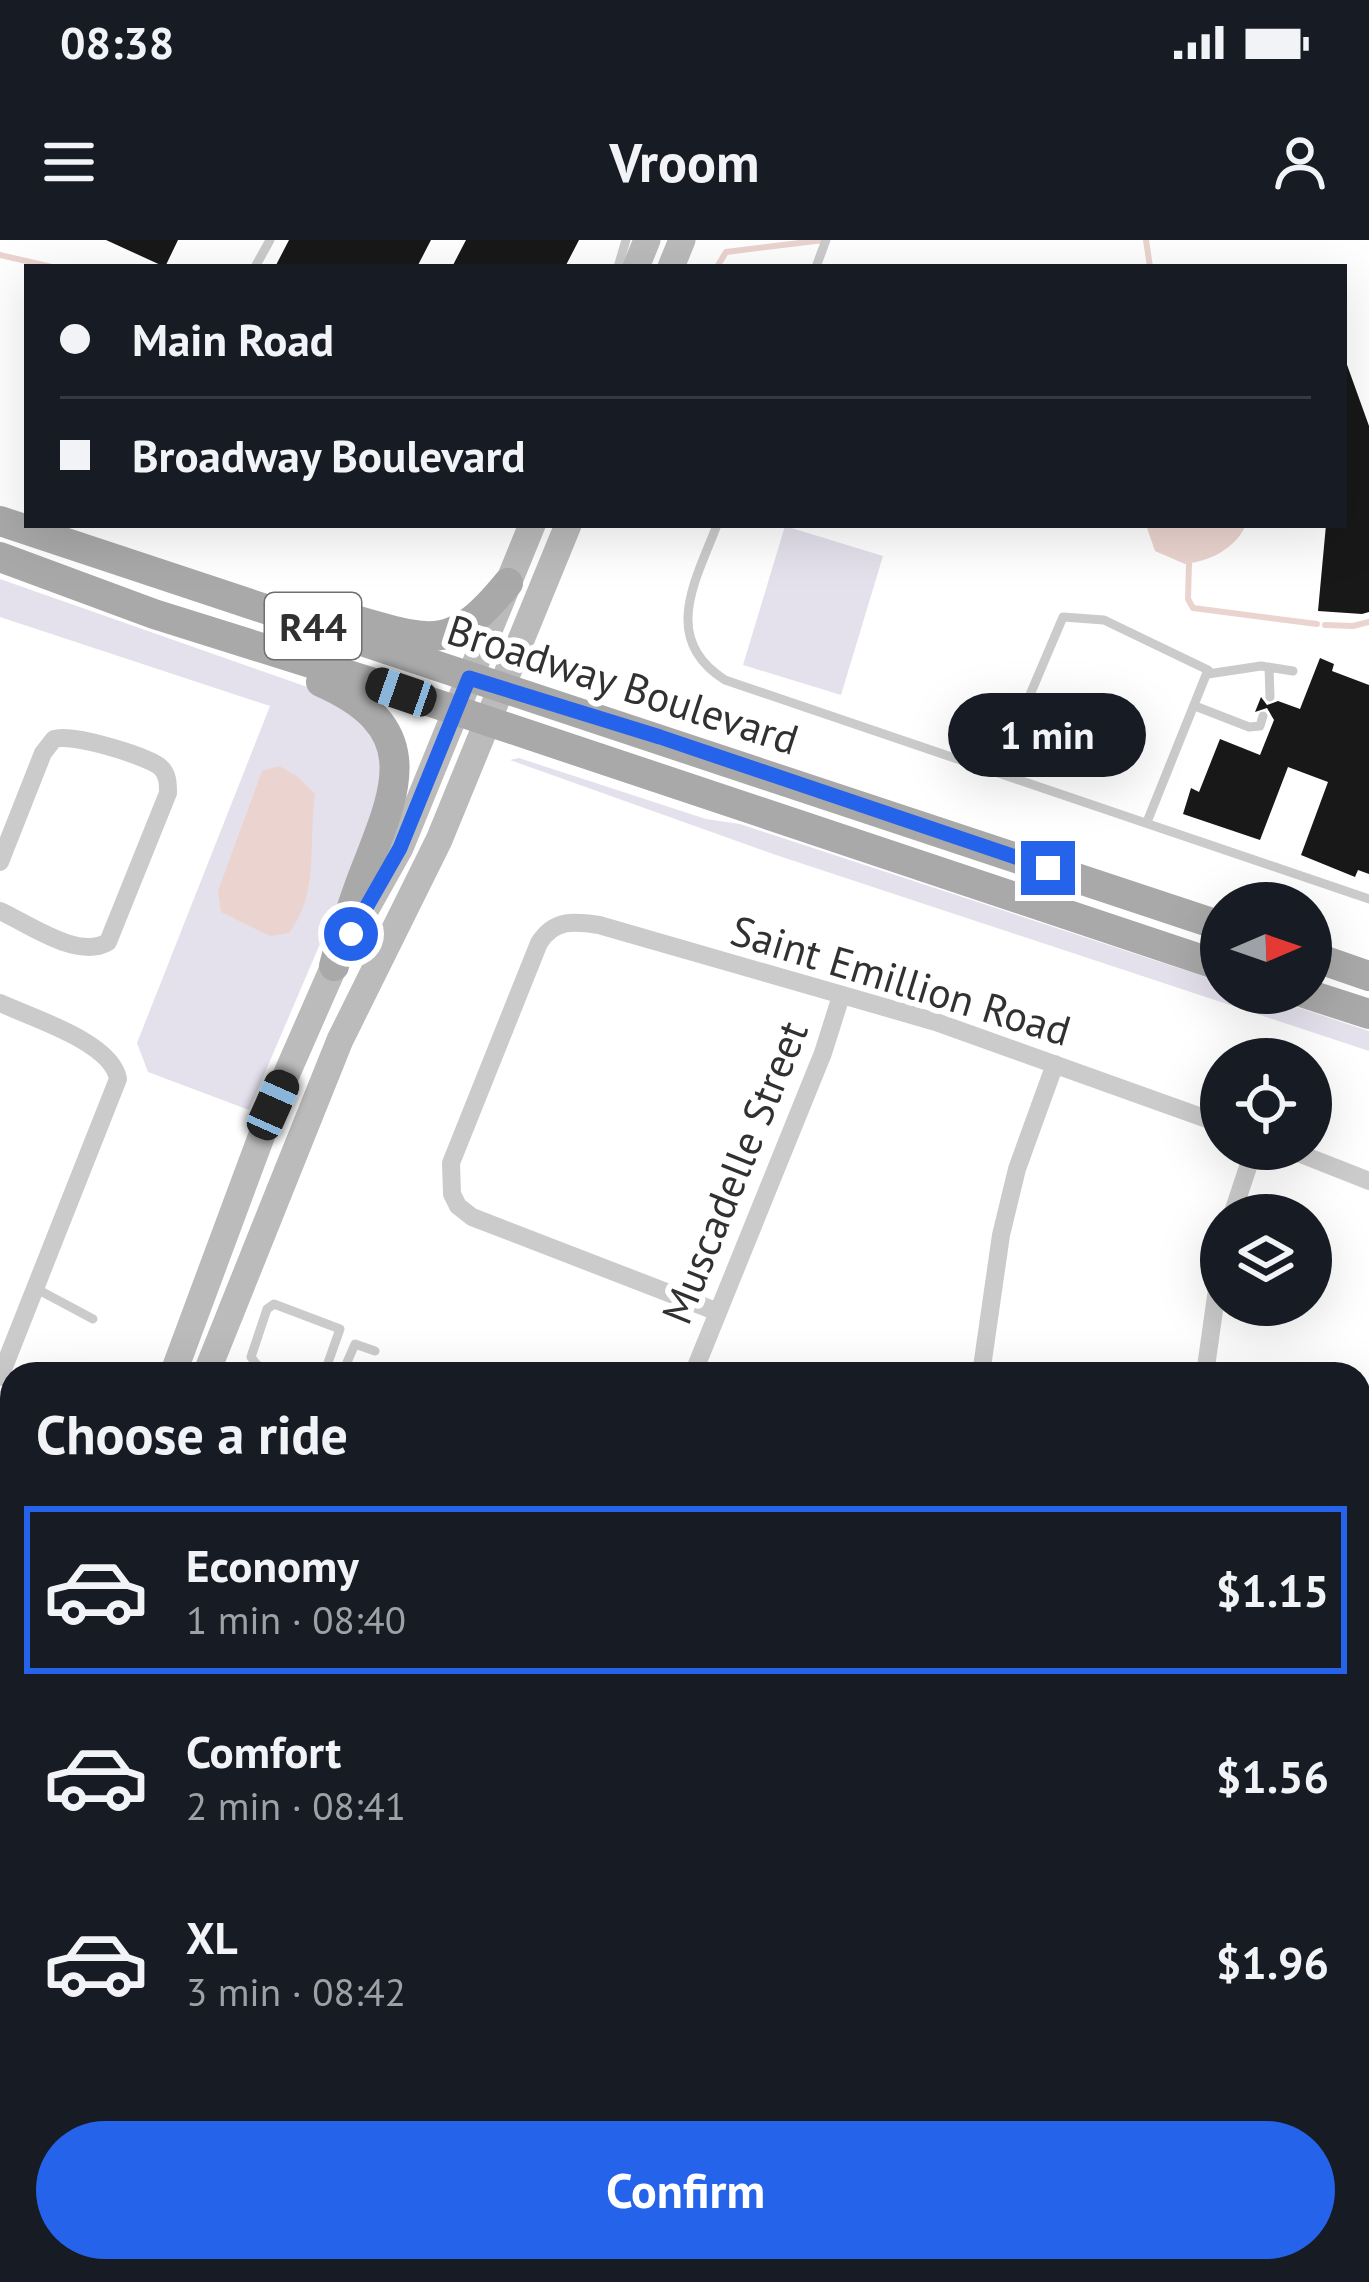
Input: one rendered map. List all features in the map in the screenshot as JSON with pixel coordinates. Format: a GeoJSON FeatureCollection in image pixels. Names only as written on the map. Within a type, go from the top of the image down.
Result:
{"type":"FeatureCollection","features":[{"type":"Feature","properties":{"kind":"main road","name":"Broadway Boulevard"},"geometry":{"type":"LineString","coordinates":[[24,528],[1200,919]]}},
{"type":"Feature","properties":{"kind":"main road"},"geometry":{"type":"LineString","coordinates":[[177,1362],[273,1105],[334,966],[400,848],[531,528]]}},
{"type":"Feature","properties":{"kind":"main road"},"geometry":{"type":"LineString","coordinates":[[211,1362],[340,1040],[439,839],[567,528]]}},
{"type":"Feature","properties":{"kind":"main road","name":"Broadway Boulevard"},"geometry":{"type":"LineString","coordinates":[[0,557],[154,614],[1200,959]]}},
{"type":"Feature","properties":{"kind":"main road"},"geometry":{"type":"LineString","coordinates":[[157,572],[424,638],[472,623],[508,583]]}},
{"type":"Feature","properties":{"kind":"main road"},"geometry":{"type":"LineString","coordinates":[[154,614],[344,692],[361,703],[388,737],[394,756],[394,793],[334,966]]}},
{"type":"Feature","properties":{"kind":"main road"},"geometry":{"type":"LineString","coordinates":[[1332,963],[1369,976]]}},
{"type":"Feature","properties":{"kind":"main road"},"geometry":{"type":"LineString","coordinates":[[1332,1002],[1369,1015]]}},
{"type":"Feature","properties":{"kind":"street"},"geometry":{"type":"LineString","coordinates":[[0,862],[43,753],[54,739],[74,736],[155,764],[166,775],[168,793],[108,942],[79,947],[0,911]]}},
{"type":"Feature","properties":{"kind":"street","name":"Saint Emillion Road"},"geometry":{"type":"LineString","coordinates":[[718,1312],[472,1217],[452,1194],[451,1163],[463,1131],[538,943],[555,925],[599,926],[936,1022],[1200,1116]]}},
{"type":"Feature","properties":{"kind":"street","name":"Muscadelle Street"},"geometry":{"type":"LineString","coordinates":[[698,1362],[823,1053],[841,996]]}},
{"type":"Feature","properties":{"kind":"street"},"geometry":{"type":"LineString","coordinates":[[0,1003],[98,1048],[112,1062],[118,1079],[35,1288],[8,1335]]}},
{"type":"Feature","properties":{"kind":"street"},"geometry":{"type":"LineString","coordinates":[[983,1362],[1001,1235],[1017,1169],[1054,1064]]}},
{"type":"Feature","properties":{"kind":"street"},"geometry":{"type":"LineString","coordinates":[[1332,1166],[1369,1180]]}},
{"type":"Feature","properties":{"kind":"street"},"geometry":{"type":"LineString","coordinates":[[1207,1362],[1212,1326]]}},
{"type":"Feature","properties":{"kind":"lane"},"geometry":{"type":"LineString","coordinates":[[716,528],[688,606],[689,635],[702,662],[740,687],[998,770],[1369,899]]}},
{"type":"Feature","properties":{"kind":"lane"},"geometry":{"type":"LineString","coordinates":[[998,770],[1063,617],[1104,620],[1204,665],[1208,674],[1147,822]]}},
{"type":"Feature","properties":{"kind":"lane"},"geometry":{"type":"LineString","coordinates":[[1208,674],[1269,667],[1293,671]]}},
{"type":"Feature","properties":{"kind":"lane"},"geometry":{"type":"LineString","coordinates":[[1269,667],[1270,698]]}},
{"type":"Feature","properties":{"kind":"lane"},"geometry":{"type":"LineString","coordinates":[[1195,706],[1249,728],[1260,726],[1263,716]]}},
{"type":"Feature","properties":{"kind":"lane"},"geometry":{"type":"LineString","coordinates":[[35,1288],[93,1319]]}},
{"type":"Feature","properties":{"kind":"lane"},"geometry":{"type":"LineString","coordinates":[[255,1362],[251,1357],[267,1309],[274,1304],[340,1328],[328,1362]]}},
{"type":"Feature","properties":{"kind":"lane"},"geometry":{"type":"LineString","coordinates":[[347,1362],[355,1345],[375,1352]]}},
{"type":"Feature","properties":{"kind":"shaded area"},"geometry":{"type":"Polygon","coordinates":[[[784,528],[883,556],[841,695],[743,665],[784,528]]]}},
{"type":"Feature","properties":{"kind":"shaded area"},"geometry":{"type":"Polygon","coordinates":[[[1147,528],[1244,528],[1235,541],[1204,560],[1185,564],[1155,551],[1147,528]]]}},
{"type":"Feature","properties":{"kind":"shaded area"},"geometry":{"type":"Polygon","coordinates":[[[0,579],[313,689],[350,713],[373,737],[382,768],[376,813],[249,1110],[148,1072],[137,1043],[270,706],[0,617],[0,579]]]}},
{"type":"Feature","properties":{"kind":"shaded area"},"geometry":{"type":"Polygon","coordinates":[[[519,758],[706,819],[740,824],[1200,975],[1200,995],[773,854],[510,760],[519,758]]]}},
{"type":"Feature","properties":{"kind":"shaded area"},"geometry":{"type":"Polygon","coordinates":[[[279,766],[315,794],[305,901],[289,933],[270,936],[221,912],[218,891],[262,771],[279,766]]]}},
{"type":"Feature","properties":{"kind":"shaded area"},"geometry":{"type":"Polygon","coordinates":[[[1257,1014],[1318,1014],[1369,1031],[1369,1051],[1257,1014]]]}},
{"type":"Feature","properties":{"kind":"building"},"geometry":{"type":"Polygon","coordinates":[[[106,240],[178,240],[166,264],[106,240]]]}},
{"type":"Feature","properties":{"kind":"building"},"geometry":{"type":"Polygon","coordinates":[[[289,240],[431,240],[419,264],[277,264],[289,240]]]}},
{"type":"Feature","properties":{"kind":"building"},"geometry":{"type":"Polygon","coordinates":[[[466,240],[579,240],[567,264],[454,264],[466,240]]]}},
{"type":"Feature","properties":{"kind":"building"},"geometry":{"type":"Polygon","coordinates":[[[1347,365],[1369,426],[1369,612],[1318,611],[1326,528],[1347,528],[1347,365]]]}},
{"type":"Feature","properties":{"kind":"building"},"geometry":{"type":"Polygon","coordinates":[[[1320,658],[1334,664],[1332,671],[1369,685],[1369,874],[1358,870],[1355,877],[1301,855],[1328,782],[1288,767],[1260,840],[1183,814],[1191,788],[1199,792],[1220,739],[1260,755],[1274,720],[1267,708],[1255,712],[1261,697],[1267,705],[1278,701],[1300,709],[1320,658]]]}},
{"type":"Feature","properties":{"kind":"waterway"},"geometry":{"type":"LineString","coordinates":[[719,264],[726,252],[824,240]]}},
{"type":"Feature","properties":{"kind":"waterway"},"geometry":{"type":"LineString","coordinates":[[1146,240],[1150,264]]}},
{"type":"Feature","properties":{"kind":"waterway"},"geometry":{"type":"LineString","coordinates":[[0,255],[39,264]]}},
{"type":"Feature","properties":{"kind":"waterway"},"geometry":{"type":"LineString","coordinates":[[1189,563],[1188,599],[1193,608],[1317,624]]}},
{"type":"Feature","properties":{"kind":"waterway"},"geometry":{"type":"LineString","coordinates":[[1325,625],[1369,622]]}},
{"type":"Feature","properties":{"kind":"route"},"geometry":{"type":"LineString","coordinates":[[351,934],[400,848],[469,678],[1048,868]]}}]}
